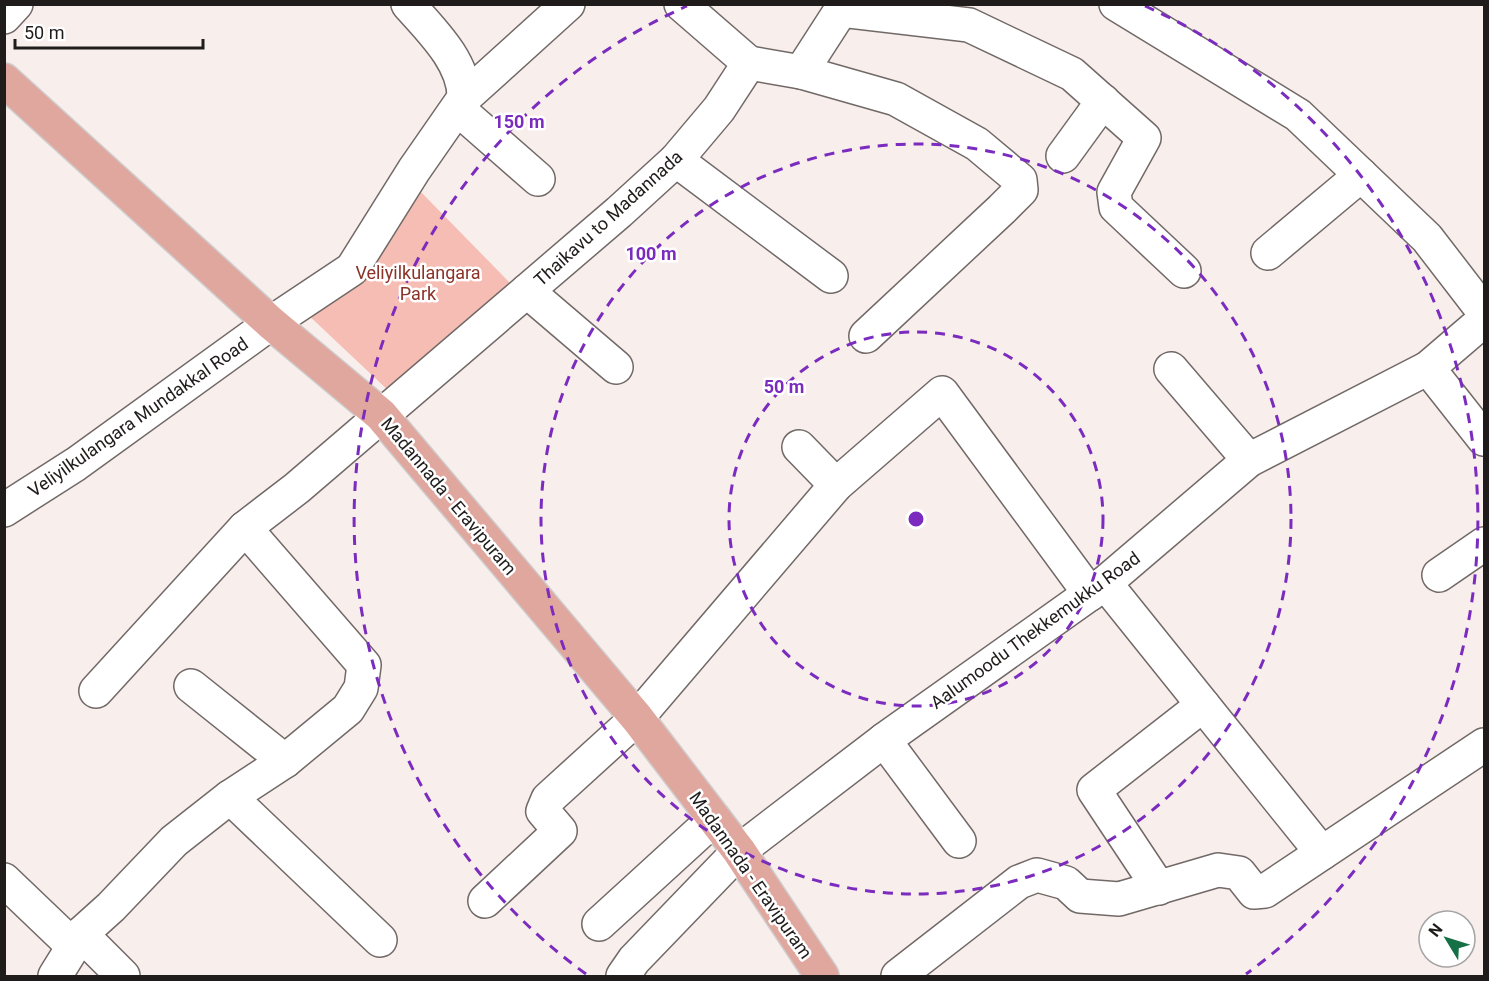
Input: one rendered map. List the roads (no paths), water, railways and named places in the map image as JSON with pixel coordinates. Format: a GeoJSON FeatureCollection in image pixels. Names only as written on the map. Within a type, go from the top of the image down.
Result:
{"type":"FeatureCollection","features":[{"type":"Feature","properties":{"kind":"main road","name":"Madannada - Eravipuram"},"geometry":{"type":"LineString","coordinates":[[4,80],[272,323],[381,415],[637,718],[739,851],[822,976]]}},
{"type":"Feature","properties":{"kind":"street"},"geometry":{"type":"LineString","coordinates":[[4,16],[16,4]]}},
{"type":"Feature","properties":{"kind":"street","name":"Veliyilkulangara Mundakkal Road"},"geometry":{"type":"LineString","coordinates":[[4,510],[76,464],[272,323],[352,269],[414,170],[461,104],[567,4]]}},
{"type":"Feature","properties":{"kind":"street"},"geometry":{"type":"LineString","coordinates":[[681,4],[749,63],[801,72],[896,99],[977,144],[1020,180],[1021,190],[866,336]]}},
{"type":"Feature","properties":{"kind":"street"},"geometry":{"type":"LineString","coordinates":[[1116,4],[1298,115],[1427,238],[1485,312]]}},
{"type":"Feature","properties":{"kind":"street"},"geometry":{"type":"LineString","coordinates":[[801,72],[842,7],[969,25],[1072,74],[1144,138],[1114,192],[1116,207],[1184,271]]}},
{"type":"Feature","properties":{"kind":"street"},"geometry":{"type":"LineString","coordinates":[[424,11],[453,61],[464,86],[461,104],[538,179]]}},
{"type":"Feature","properties":{"kind":"street","name":"Thaikavu to Madannada"},"geometry":{"type":"LineString","coordinates":[[96,691],[245,528],[279,503],[676,160],[719,109],[749,63]]}},
{"type":"Feature","properties":{"kind":"street"},"geometry":{"type":"LineString","coordinates":[[1063,156],[1103,101]]}},
{"type":"Feature","properties":{"kind":"street"},"geometry":{"type":"LineString","coordinates":[[676,160],[831,276]]}},
{"type":"Feature","properties":{"kind":"street"},"geometry":{"type":"LineString","coordinates":[[1269,253],[1361,175]]}},
{"type":"Feature","properties":{"kind":"street"},"geometry":{"type":"LineString","coordinates":[[527,291],[616,367]]}},
{"type":"Feature","properties":{"kind":"street","name":"Aalumoodu Thekkemukku Road"},"geometry":{"type":"LineString","coordinates":[[623,976],[634,960],[739,851],[884,740],[1098,589],[1250,460],[1428,368],[1485,320]]}},
{"type":"Feature","properties":{"kind":"street"},"geometry":{"type":"LineString","coordinates":[[1428,368],[1485,439]]}},
{"type":"Feature","properties":{"kind":"street"},"geometry":{"type":"LineString","coordinates":[[1171,369],[1250,460]]}},
{"type":"Feature","properties":{"kind":"street"},"geometry":{"type":"LineString","coordinates":[[485,901],[560,831],[543,811],[548,799],[637,718],[836,485],[942,393],[1098,589],[1203,705],[1322,853]]}},
{"type":"Feature","properties":{"kind":"street"},"geometry":{"type":"LineString","coordinates":[[799,447],[836,485]]}},
{"type":"Feature","properties":{"kind":"street"},"geometry":{"type":"LineString","coordinates":[[55,976],[76,940],[174,842],[230,797],[285,761],[348,709],[361,688],[364,665],[245,528]]}},
{"type":"Feature","properties":{"kind":"street"},"geometry":{"type":"LineString","coordinates":[[1438,575],[1485,544]]}},
{"type":"Feature","properties":{"kind":"street"},"geometry":{"type":"LineString","coordinates":[[191,686],[285,761]]}},
{"type":"Feature","properties":{"kind":"street"},"geometry":{"type":"LineString","coordinates":[[1159,888],[1094,790],[1203,705]]}},
{"type":"Feature","properties":{"kind":"street"},"geometry":{"type":"LineString","coordinates":[[884,740],[959,841]]}},
{"type":"Feature","properties":{"kind":"street"},"geometry":{"type":"LineString","coordinates":[[898,976],[1019,882],[1037,875],[1066,883],[1080,896],[1119,899],[1218,870],[1239,873],[1254,892],[1265,891],[1485,745]]}},
{"type":"Feature","properties":{"kind":"street"},"geometry":{"type":"LineString","coordinates":[[230,797],[380,940]]}},
{"type":"Feature","properties":{"kind":"street"},"geometry":{"type":"LineString","coordinates":[[599,924],[714,819]]}},
{"type":"Feature","properties":{"kind":"street"},"geometry":{"type":"LineString","coordinates":[[4,880],[123,976]]}},
{"type":"Feature","properties":{"kind":"park label","name":"Veliyilkulangara Park"},"geometry":{"type":"Point","coordinates":[418,282]}}]}
